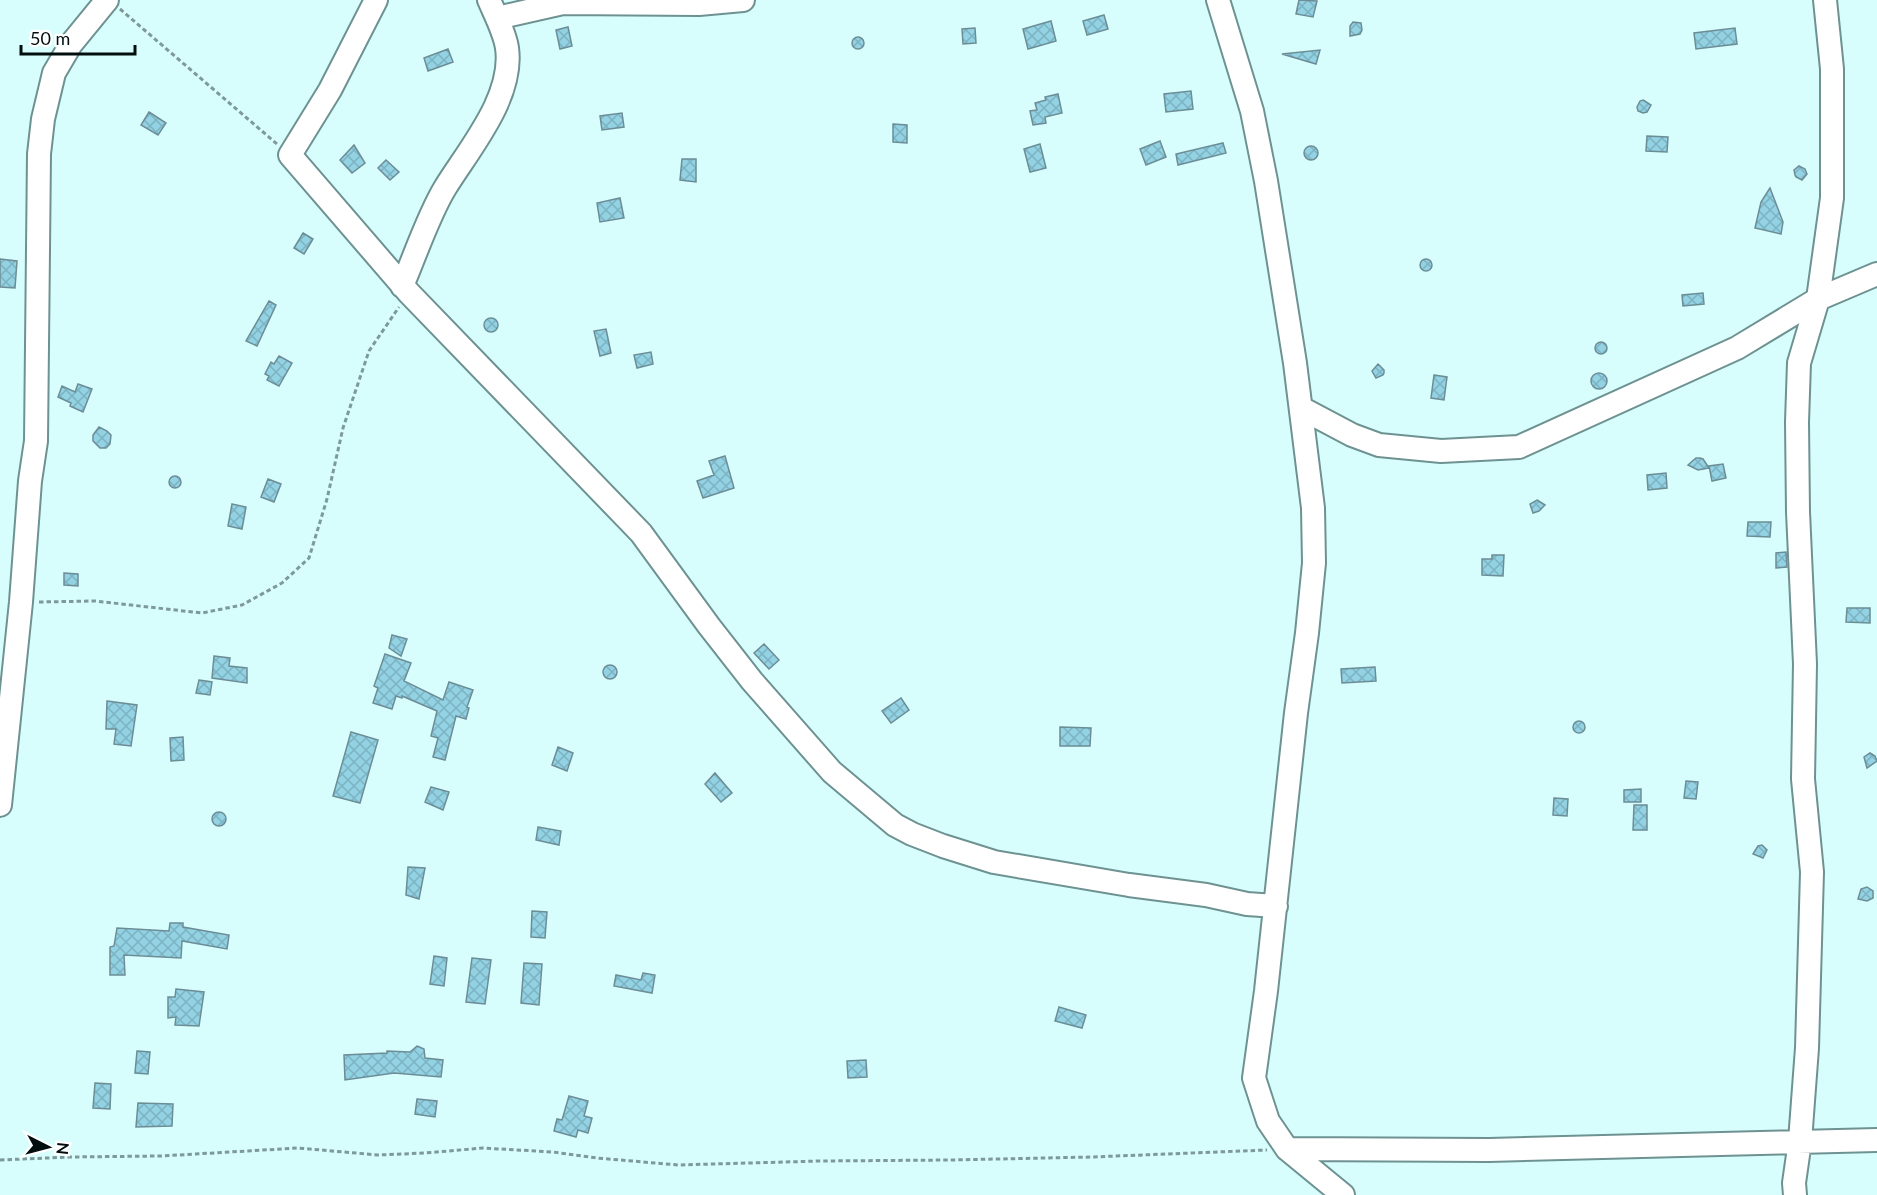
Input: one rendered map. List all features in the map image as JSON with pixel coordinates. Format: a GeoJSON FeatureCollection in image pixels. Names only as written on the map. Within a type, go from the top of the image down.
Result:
{"type":"FeatureCollection","features":[{"type":"Feature","properties":{"kind":"street"},"geometry":{"type":"LineString","coordinates":[[376,0],[330,90],[290,155],[406,289],[641,533],[752,681],[832,772],[895,825],[943,846],[994,862],[1129,885],[1276,906]]}},
{"type":"Feature","properties":{"kind":"street"},"geometry":{"type":"LineString","coordinates":[[406,289],[444,190],[476,143],[498,100],[506,70],[507,47],[493,9],[563,3],[699,4],[742,0]]}},
{"type":"Feature","properties":{"kind":"street"},"geometry":{"type":"LineString","coordinates":[[1218,0],[1252,111],[1266,180],[1301,408],[1313,508],[1314,563],[1276,906],[1254,1078],[1268,1121],[1287,1149],[1343,1195]]}},
{"type":"Feature","properties":{"kind":"street"},"geometry":{"type":"LineString","coordinates":[[1795,1195],[1794,1183],[1800,1141],[1807,1048],[1812,872],[1803,779],[1805,664],[1798,512],[1797,422],[1799,363],[1818,299],[1832,198],[1832,69],[1825,0]]}},
{"type":"Feature","properties":{"kind":"street"},"geometry":{"type":"LineString","coordinates":[[0,805],[21,602],[30,481],[36,441],[39,154],[43,119],[54,73],[71,44],[113,4]]}},
{"type":"Feature","properties":{"kind":"street"},"geometry":{"type":"LineString","coordinates":[[1301,408],[1352,435],[1379,445],[1441,451],[1519,447],[1737,348],[1818,299],[1877,274]]}},
{"type":"Feature","properties":{"kind":"street"},"geometry":{"type":"LineString","coordinates":[[1287,1149],[1489,1150],[1877,1140]]}},
{"type":"Feature","properties":{"kind":"path"},"geometry":{"type":"LineString","coordinates":[[113,4],[290,155]]}},
{"type":"Feature","properties":{"kind":"path"},"geometry":{"type":"LineString","coordinates":[[21,602],[95,601],[202,613],[242,605],[282,583],[309,558],[327,499],[343,428],[369,351],[406,289]]}},
{"type":"Feature","properties":{"kind":"path"},"geometry":{"type":"LineString","coordinates":[[0,1160],[161,1156],[298,1148],[378,1155],[483,1148],[552,1152],[678,1165],[1092,1157],[1287,1149]]}},
{"type":"Feature","properties":{"kind":"building"},"geometry":{"type":"Polygon","coordinates":[[[1299,0],[1317,1],[1313,17],[1296,14],[1299,0]]]}},
{"type":"Feature","properties":{"kind":"building"},"geometry":{"type":"Polygon","coordinates":[[[1104,15],[1108,29],[1087,35],[1083,21],[1104,15]]]}},
{"type":"Feature","properties":{"kind":"building"},"geometry":{"type":"Polygon","coordinates":[[[1051,21],[1056,41],[1028,49],[1023,29],[1051,21]]]}},
{"type":"Feature","properties":{"kind":"building"},"geometry":{"type":"Polygon","coordinates":[[[1353,22],[1361,23],[1362,30],[1360,34],[1350,36],[1350,26],[1353,22]]]}},
{"type":"Feature","properties":{"kind":"building"},"geometry":{"type":"Polygon","coordinates":[[[568,27],[572,46],[560,49],[556,30],[568,27]]]}},
{"type":"Feature","properties":{"kind":"building"},"geometry":{"type":"Polygon","coordinates":[[[975,28],[976,43],[963,44],[962,29],[975,28]]]}},
{"type":"Feature","properties":{"kind":"building"},"geometry":{"type":"Polygon","coordinates":[[[1735,28],[1737,44],[1696,49],[1694,33],[1735,28]]]}},
{"type":"Feature","properties":{"kind":"building"},"geometry":{"type":"Polygon","coordinates":[[[860,37],[863,38],[863,48],[856,49],[853,48],[852,41],[853,38],[860,37]]]}},
{"type":"Feature","properties":{"kind":"building"},"geometry":{"type":"Polygon","coordinates":[[[448,49],[453,62],[428,71],[424,58],[448,49]]]}},
{"type":"Feature","properties":{"kind":"building"},"geometry":{"type":"Polygon","coordinates":[[[1320,50],[1316,64],[1282,54],[1320,50]]]}},
{"type":"Feature","properties":{"kind":"building"},"geometry":{"type":"Polygon","coordinates":[[[1191,91],[1193,109],[1166,112],[1164,94],[1191,91]]]}},
{"type":"Feature","properties":{"kind":"building"},"geometry":{"type":"Polygon","coordinates":[[[1058,94],[1062,113],[1045,117],[1046,123],[1033,125],[1030,111],[1037,110],[1035,103],[1046,100],[1045,97],[1058,94]]]}},
{"type":"Feature","properties":{"kind":"building"},"geometry":{"type":"Polygon","coordinates":[[[1643,100],[1651,105],[1647,112],[1643,113],[1638,111],[1637,107],[1643,100]]]}},
{"type":"Feature","properties":{"kind":"building"},"geometry":{"type":"Polygon","coordinates":[[[149,112],[166,123],[158,135],[141,125],[149,112]]]}},
{"type":"Feature","properties":{"kind":"building"},"geometry":{"type":"Polygon","coordinates":[[[622,113],[624,127],[602,130],[600,116],[622,113]]]}},
{"type":"Feature","properties":{"kind":"building"},"geometry":{"type":"Polygon","coordinates":[[[893,124],[907,125],[907,143],[893,142],[893,124]]]}},
{"type":"Feature","properties":{"kind":"building"},"geometry":{"type":"Polygon","coordinates":[[[1647,136],[1668,137],[1667,152],[1646,151],[1647,136]]]}},
{"type":"Feature","properties":{"kind":"building"},"geometry":{"type":"Polygon","coordinates":[[[1160,141],[1166,157],[1146,165],[1140,149],[1160,141]]]}},
{"type":"Feature","properties":{"kind":"building"},"geometry":{"type":"Polygon","coordinates":[[[1223,143],[1226,153],[1178,165],[1176,154],[1223,143]]]}},
{"type":"Feature","properties":{"kind":"building"},"geometry":{"type":"Polygon","coordinates":[[[1040,144],[1046,168],[1030,172],[1024,149],[1040,144]]]}},
{"type":"Feature","properties":{"kind":"building"},"geometry":{"type":"Polygon","coordinates":[[[354,145],[365,163],[352,173],[340,160],[354,145]]]}},
{"type":"Feature","properties":{"kind":"building"},"geometry":{"type":"Polygon","coordinates":[[[1311,146],[1316,148],[1318,153],[1316,158],[1311,160],[1306,158],[1304,153],[1306,148],[1311,146]]]}},
{"type":"Feature","properties":{"kind":"building"},"geometry":{"type":"Polygon","coordinates":[[[682,159],[696,159],[696,182],[680,180],[682,159]]]}},
{"type":"Feature","properties":{"kind":"building"},"geometry":{"type":"Polygon","coordinates":[[[386,160],[399,172],[390,180],[378,168],[386,160]]]}},
{"type":"Feature","properties":{"kind":"building"},"geometry":{"type":"Polygon","coordinates":[[[1799,166],[1805,169],[1807,174],[1802,180],[1795,175],[1794,170],[1799,166]]]}},
{"type":"Feature","properties":{"kind":"building"},"geometry":{"type":"Polygon","coordinates":[[[1770,188],[1783,222],[1781,234],[1755,228],[1761,202],[1770,188]]]}},
{"type":"Feature","properties":{"kind":"building"},"geometry":{"type":"Polygon","coordinates":[[[620,198],[624,218],[600,222],[597,203],[620,198]]]}},
{"type":"Feature","properties":{"kind":"building"},"geometry":{"type":"Polygon","coordinates":[[[303,233],[313,239],[304,254],[294,248],[303,233]]]}},
{"type":"Feature","properties":{"kind":"building"},"geometry":{"type":"Polygon","coordinates":[[[0,259],[17,261],[15,288],[0,287],[0,259]]]}},
{"type":"Feature","properties":{"kind":"building"},"geometry":{"type":"Polygon","coordinates":[[[1428,259],[1432,265],[1428,271],[1424,271],[1420,263],[1428,259]]]}},
{"type":"Feature","properties":{"kind":"building"},"geometry":{"type":"Polygon","coordinates":[[[1703,293],[1704,304],[1683,306],[1682,295],[1703,293]]]}},
{"type":"Feature","properties":{"kind":"building"},"geometry":{"type":"Polygon","coordinates":[[[269,301],[276,305],[257,346],[246,341],[269,301]]]}},
{"type":"Feature","properties":{"kind":"building"},"geometry":{"type":"Polygon","coordinates":[[[491,318],[496,320],[498,325],[496,330],[491,332],[486,330],[484,325],[486,320],[491,318]]]}},
{"type":"Feature","properties":{"kind":"building"},"geometry":{"type":"Polygon","coordinates":[[[606,329],[611,353],[600,356],[594,331],[606,329]]]}},
{"type":"Feature","properties":{"kind":"building"},"geometry":{"type":"Polygon","coordinates":[[[1603,342],[1607,348],[1603,354],[1599,354],[1595,346],[1603,342]]]}},
{"type":"Feature","properties":{"kind":"building"},"geometry":{"type":"Polygon","coordinates":[[[651,352],[653,364],[637,368],[634,355],[651,352]]]}},
{"type":"Feature","properties":{"kind":"building"},"geometry":{"type":"Polygon","coordinates":[[[279,356],[292,363],[279,386],[267,380],[269,376],[265,374],[271,362],[274,364],[279,356]]]}},
{"type":"Feature","properties":{"kind":"building"},"geometry":{"type":"Polygon","coordinates":[[[1378,364],[1384,373],[1376,378],[1372,371],[1378,364]]]}},
{"type":"Feature","properties":{"kind":"building"},"geometry":{"type":"Polygon","coordinates":[[[1596,373],[1602,373],[1607,381],[1605,387],[1596,389],[1591,384],[1591,378],[1596,373]]]}},
{"type":"Feature","properties":{"kind":"building"},"geometry":{"type":"Polygon","coordinates":[[[1434,375],[1447,377],[1444,400],[1431,398],[1434,375]]]}},
{"type":"Feature","properties":{"kind":"building"},"geometry":{"type":"Polygon","coordinates":[[[78,384],[92,389],[83,412],[58,397],[62,386],[75,392],[78,384]]]}},
{"type":"Feature","properties":{"kind":"building"},"geometry":{"type":"Polygon","coordinates":[[[99,427],[111,435],[110,444],[106,448],[100,448],[93,441],[93,435],[99,427]]]}},
{"type":"Feature","properties":{"kind":"building"},"geometry":{"type":"Polygon","coordinates":[[[725,456],[734,488],[703,498],[697,481],[714,475],[709,461],[725,456]]]}},
{"type":"Feature","properties":{"kind":"building"},"geometry":{"type":"Polygon","coordinates":[[[1696,458],[1703,459],[1709,468],[1698,470],[1688,465],[1696,458]]]}},
{"type":"Feature","properties":{"kind":"building"},"geometry":{"type":"Polygon","coordinates":[[[1723,464],[1726,478],[1712,481],[1709,466],[1723,464]]]}},
{"type":"Feature","properties":{"kind":"building"},"geometry":{"type":"Polygon","coordinates":[[[1666,473],[1667,488],[1648,490],[1647,475],[1666,473]]]}},
{"type":"Feature","properties":{"kind":"building"},"geometry":{"type":"Polygon","coordinates":[[[177,476],[180,477],[180,487],[173,488],[170,487],[169,480],[170,477],[177,476]]]}},
{"type":"Feature","properties":{"kind":"building"},"geometry":{"type":"Polygon","coordinates":[[[268,479],[281,484],[274,502],[261,497],[268,479]]]}},
{"type":"Feature","properties":{"kind":"building"},"geometry":{"type":"Polygon","coordinates":[[[1537,500],[1545,505],[1533,513],[1530,504],[1537,500]]]}},
{"type":"Feature","properties":{"kind":"building"},"geometry":{"type":"Polygon","coordinates":[[[232,504],[246,507],[242,529],[228,526],[232,504]]]}},
{"type":"Feature","properties":{"kind":"building"},"geometry":{"type":"Polygon","coordinates":[[[1748,522],[1771,522],[1770,537],[1747,536],[1748,522]]]}},
{"type":"Feature","properties":{"kind":"building"},"geometry":{"type":"Polygon","coordinates":[[[1786,552],[1787,567],[1776,568],[1776,553],[1786,552]]]}},
{"type":"Feature","properties":{"kind":"building"},"geometry":{"type":"Polygon","coordinates":[[[1492,555],[1504,555],[1503,576],[1482,575],[1482,559],[1492,559],[1492,555]]]}},
{"type":"Feature","properties":{"kind":"building"},"geometry":{"type":"Polygon","coordinates":[[[64,573],[78,574],[78,586],[64,585],[64,573]]]}},
{"type":"Feature","properties":{"kind":"building"},"geometry":{"type":"Polygon","coordinates":[[[1847,608],[1870,608],[1870,623],[1846,622],[1847,608]]]}},
{"type":"Feature","properties":{"kind":"building"},"geometry":{"type":"Polygon","coordinates":[[[392,635],[407,639],[401,656],[389,648],[392,635]]]}},
{"type":"Feature","properties":{"kind":"building"},"geometry":{"type":"Polygon","coordinates":[[[764,644],[779,660],[769,669],[754,653],[764,644]]]}},
{"type":"Feature","properties":{"kind":"building"},"geometry":{"type":"Polygon","coordinates":[[[385,654],[411,663],[404,681],[443,700],[449,682],[473,690],[467,707],[469,708],[466,719],[456,716],[445,760],[433,757],[438,738],[431,736],[437,711],[402,696],[402,698],[396,696],[392,709],[373,703],[378,688],[374,686],[385,654]]]}},
{"type":"Feature","properties":{"kind":"building"},"geometry":{"type":"Polygon","coordinates":[[[214,656],[230,658],[229,666],[247,668],[247,683],[212,678],[214,656]]]}},
{"type":"Feature","properties":{"kind":"building"},"geometry":{"type":"Polygon","coordinates":[[[610,665],[615,667],[617,672],[615,677],[610,679],[605,677],[603,672],[605,667],[610,665]]]}},
{"type":"Feature","properties":{"kind":"building"},"geometry":{"type":"Polygon","coordinates":[[[1375,667],[1376,681],[1342,683],[1341,669],[1375,667]]]}},
{"type":"Feature","properties":{"kind":"building"},"geometry":{"type":"Polygon","coordinates":[[[199,680],[212,682],[210,695],[196,693],[199,680]]]}},
{"type":"Feature","properties":{"kind":"building"},"geometry":{"type":"Polygon","coordinates":[[[901,698],[909,710],[891,723],[882,711],[901,698]]]}},
{"type":"Feature","properties":{"kind":"building"},"geometry":{"type":"Polygon","coordinates":[[[107,701],[137,705],[131,746],[114,744],[116,729],[106,729],[107,701]]]}},
{"type":"Feature","properties":{"kind":"building"},"geometry":{"type":"Polygon","coordinates":[[[1581,721],[1585,727],[1581,733],[1577,733],[1573,725],[1581,721]]]}},
{"type":"Feature","properties":{"kind":"building"},"geometry":{"type":"Polygon","coordinates":[[[1060,727],[1091,728],[1090,746],[1060,746],[1060,727]]]}},
{"type":"Feature","properties":{"kind":"building"},"geometry":{"type":"Polygon","coordinates":[[[351,732],[378,740],[360,803],[333,796],[351,732]]]}},
{"type":"Feature","properties":{"kind":"building"},"geometry":{"type":"Polygon","coordinates":[[[183,737],[184,760],[171,761],[170,738],[183,737]]]}},
{"type":"Feature","properties":{"kind":"building"},"geometry":{"type":"Polygon","coordinates":[[[558,747],[573,753],[567,771],[552,765],[558,747]]]}},
{"type":"Feature","properties":{"kind":"building"},"geometry":{"type":"Polygon","coordinates":[[[1870,753],[1877,761],[1867,768],[1864,757],[1870,753]]]}},
{"type":"Feature","properties":{"kind":"building"},"geometry":{"type":"Polygon","coordinates":[[[715,773],[732,793],[721,802],[705,784],[715,773]]]}},
{"type":"Feature","properties":{"kind":"building"},"geometry":{"type":"Polygon","coordinates":[[[1686,781],[1698,782],[1696,799],[1684,798],[1686,781]]]}},
{"type":"Feature","properties":{"kind":"building"},"geometry":{"type":"Polygon","coordinates":[[[431,787],[449,792],[443,810],[425,802],[431,787]]]}},
{"type":"Feature","properties":{"kind":"building"},"geometry":{"type":"Polygon","coordinates":[[[1641,789],[1641,802],[1624,802],[1624,790],[1641,789]]]}},
{"type":"Feature","properties":{"kind":"building"},"geometry":{"type":"Polygon","coordinates":[[[1554,798],[1568,799],[1567,816],[1553,815],[1554,798]]]}},
{"type":"Feature","properties":{"kind":"building"},"geometry":{"type":"Polygon","coordinates":[[[1634,805],[1647,805],[1647,830],[1633,830],[1634,805]]]}},
{"type":"Feature","properties":{"kind":"building"},"geometry":{"type":"Polygon","coordinates":[[[219,812],[224,814],[226,819],[224,824],[219,826],[214,824],[212,819],[214,814],[219,812]]]}},
{"type":"Feature","properties":{"kind":"building"},"geometry":{"type":"Polygon","coordinates":[[[538,827],[561,831],[559,845],[536,840],[538,827]]]}},
{"type":"Feature","properties":{"kind":"building"},"geometry":{"type":"Polygon","coordinates":[[[1762,845],[1767,850],[1763,858],[1753,854],[1758,846],[1762,845]]]}},
{"type":"Feature","properties":{"kind":"building"},"geometry":{"type":"Polygon","coordinates":[[[408,867],[425,868],[419,899],[406,895],[408,867]]]}},
{"type":"Feature","properties":{"kind":"building"},"geometry":{"type":"Polygon","coordinates":[[[1867,887],[1873,891],[1873,898],[1867,901],[1858,899],[1861,889],[1867,887]]]}},
{"type":"Feature","properties":{"kind":"building"},"geometry":{"type":"Polygon","coordinates":[[[532,911],[547,912],[545,938],[531,937],[532,911]]]}},
{"type":"Feature","properties":{"kind":"building"},"geometry":{"type":"Polygon","coordinates":[[[170,923],[183,923],[183,927],[229,935],[227,949],[182,941],[181,958],[124,955],[125,975],[110,975],[110,947],[114,946],[117,928],[169,931],[170,923]]]}},
{"type":"Feature","properties":{"kind":"building"},"geometry":{"type":"Polygon","coordinates":[[[434,956],[447,958],[444,986],[430,984],[434,956]]]}},
{"type":"Feature","properties":{"kind":"building"},"geometry":{"type":"Polygon","coordinates":[[[472,958],[491,960],[485,1004],[466,1002],[472,958]]]}},
{"type":"Feature","properties":{"kind":"building"},"geometry":{"type":"Polygon","coordinates":[[[524,963],[542,964],[539,1005],[521,1003],[524,963]]]}},
{"type":"Feature","properties":{"kind":"building"},"geometry":{"type":"Polygon","coordinates":[[[643,973],[655,975],[652,993],[614,986],[616,975],[641,980],[643,973]]]}},
{"type":"Feature","properties":{"kind":"building"},"geometry":{"type":"Polygon","coordinates":[[[176,989],[204,992],[199,1026],[175,1025],[176,1017],[168,1018],[168,997],[175,997],[176,989]]]}},
{"type":"Feature","properties":{"kind":"building"},"geometry":{"type":"Polygon","coordinates":[[[1059,1007],[1086,1015],[1082,1028],[1055,1021],[1059,1007]]]}},
{"type":"Feature","properties":{"kind":"building"},"geometry":{"type":"Polygon","coordinates":[[[417,1046],[424,1049],[425,1058],[443,1060],[441,1077],[394,1073],[345,1080],[344,1055],[387,1053],[387,1051],[410,1052],[417,1046]]]}},
{"type":"Feature","properties":{"kind":"building"},"geometry":{"type":"Polygon","coordinates":[[[137,1051],[150,1052],[148,1074],[135,1073],[137,1051]]]}},
{"type":"Feature","properties":{"kind":"building"},"geometry":{"type":"Polygon","coordinates":[[[866,1060],[867,1077],[848,1078],[847,1061],[866,1060]]]}},
{"type":"Feature","properties":{"kind":"building"},"geometry":{"type":"Polygon","coordinates":[[[95,1083],[111,1084],[110,1109],[93,1108],[95,1083]]]}},
{"type":"Feature","properties":{"kind":"building"},"geometry":{"type":"Polygon","coordinates":[[[569,1096],[588,1101],[584,1116],[592,1118],[588,1133],[578,1130],[576,1137],[554,1131],[557,1119],[562,1120],[569,1096]]]}},
{"type":"Feature","properties":{"kind":"building"},"geometry":{"type":"Polygon","coordinates":[[[417,1099],[437,1101],[435,1117],[415,1114],[417,1099]]]}},
{"type":"Feature","properties":{"kind":"building"},"geometry":{"type":"Polygon","coordinates":[[[138,1103],[173,1104],[172,1126],[136,1127],[138,1103]]]}}]}
